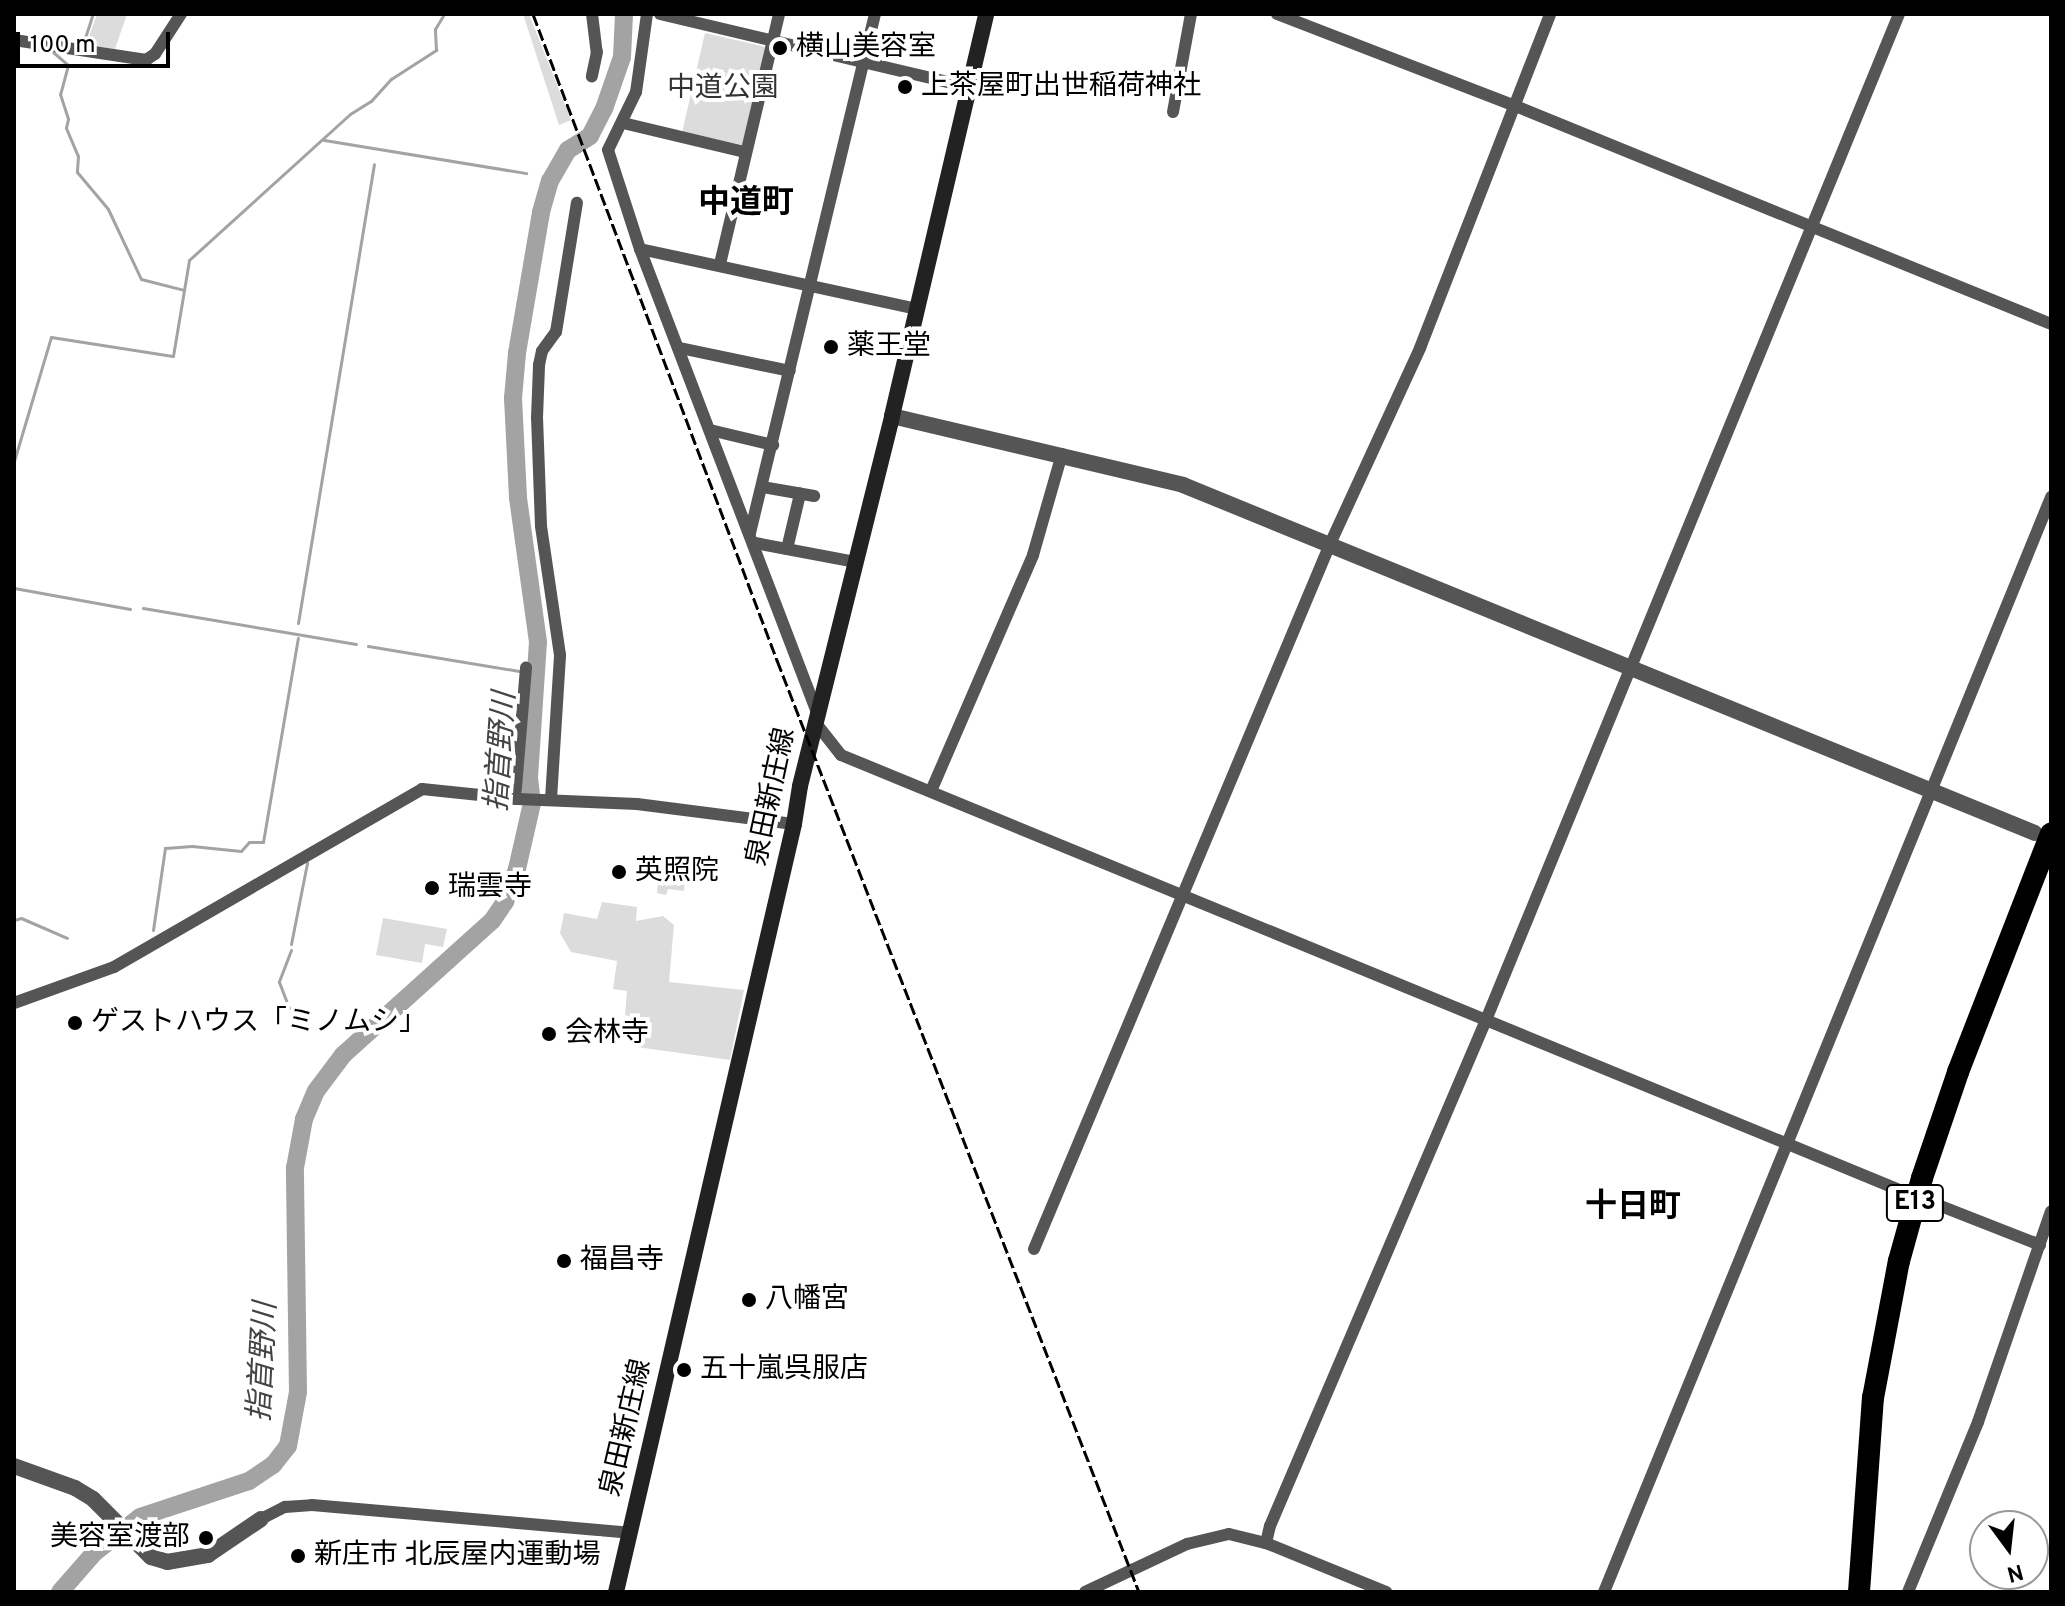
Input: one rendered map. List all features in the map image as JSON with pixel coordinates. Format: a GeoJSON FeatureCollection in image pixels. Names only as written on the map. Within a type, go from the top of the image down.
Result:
{"type":"FeatureCollection","features":[{"type":"Feature","properties":{"kind":"highway","name":"E13"},"geometry":{"type":"LineString","coordinates":[[1859,1592],[1873,1398],[1899,1261],[1922,1178],[2043,833]]}},
{"type":"Feature","properties":{"kind":"main road","name":"泉田新庄線"},"geometry":{"type":"LineString","coordinates":[[616,1592],[816,718],[918,309],[986,14]]}},
{"type":"Feature","properties":{"kind":"street"},"geometry":{"type":"LineString","coordinates":[[14,40],[146,60],[155,54],[181,14]]}},
{"type":"Feature","properties":{"kind":"street"},"geometry":{"type":"LineString","coordinates":[[592,14],[597,52],[592,76]]}},
{"type":"Feature","properties":{"kind":"street"},"geometry":{"type":"LineString","coordinates":[[647,14],[639,80],[623,123],[608,150],[640,249],[752,538],[816,718],[841,755],[1897,1189]]}},
{"type":"Feature","properties":{"kind":"street"},"geometry":{"type":"LineString","coordinates":[[660,14],[969,87]]}},
{"type":"Feature","properties":{"kind":"street"},"geometry":{"type":"LineString","coordinates":[[720,264],[779,14]]}},
{"type":"Feature","properties":{"kind":"street"},"geometry":{"type":"LineString","coordinates":[[752,538],[875,14]]}},
{"type":"Feature","properties":{"kind":"street"},"geometry":{"type":"LineString","coordinates":[[1173,112],[1191,14]]}},
{"type":"Feature","properties":{"kind":"street"},"geometry":{"type":"LineString","coordinates":[[1277,14],[1513,105],[2051,324]]}},
{"type":"Feature","properties":{"kind":"street"},"geometry":{"type":"LineString","coordinates":[[1034,1249],[1330,544],[1420,348],[1550,14]]}},
{"type":"Feature","properties":{"kind":"street"},"geometry":{"type":"LineString","coordinates":[[1266,1543],[1276,1511],[1486,1020],[1899,14]]}},
{"type":"Feature","properties":{"kind":"street"},"geometry":{"type":"LineString","coordinates":[[623,123],[745,152]]}},
{"type":"Feature","properties":{"kind":"street"},"geometry":{"type":"LineString","coordinates":[[551,799],[560,655],[541,526],[537,418],[539,365],[542,351],[556,332],[577,203]]}},
{"type":"Feature","properties":{"kind":"street"},"geometry":{"type":"LineString","coordinates":[[640,249],[918,309]]}},
{"type":"Feature","properties":{"kind":"street"},"geometry":{"type":"LineString","coordinates":[[680,348],[790,371]]}},
{"type":"Feature","properties":{"kind":"street"},"geometry":{"type":"LineString","coordinates":[[892,416],[1183,485],[1930,792],[2043,833]]}},
{"type":"Feature","properties":{"kind":"street"},"geometry":{"type":"LineString","coordinates":[[710,430],[773,445]]}},
{"type":"Feature","properties":{"kind":"street"},"geometry":{"type":"LineString","coordinates":[[931,791],[1033,555],[1062,454]]}},
{"type":"Feature","properties":{"kind":"street"},"geometry":{"type":"LineString","coordinates":[[762,487],[814,496]]}},
{"type":"Feature","properties":{"kind":"street"},"geometry":{"type":"LineString","coordinates":[[787,549],[800,494]]}},
{"type":"Feature","properties":{"kind":"street"},"geometry":{"type":"LineString","coordinates":[[1604,1592],[1784,1144],[2051,497]]}},
{"type":"Feature","properties":{"kind":"street"},"geometry":{"type":"LineString","coordinates":[[752,538],[787,549],[856,562]]}},
{"type":"Feature","properties":{"kind":"street"},"geometry":{"type":"LineString","coordinates":[[516,799],[526,667]]}},
{"type":"Feature","properties":{"kind":"street"},"geometry":{"type":"LineString","coordinates":[[14,1003],[114,967],[422,789],[516,799],[716,812],[794,824]]}},
{"type":"Feature","properties":{"kind":"street"},"geometry":{"type":"LineString","coordinates":[[1933,1203],[2040,1245]]}},
{"type":"Feature","properties":{"kind":"street"},"geometry":{"type":"LineString","coordinates":[[1908,1592],[1978,1422],[2051,1211]]}},
{"type":"Feature","properties":{"kind":"street"},"geometry":{"type":"LineString","coordinates":[[14,1466],[75,1488],[93,1499],[151,1557],[167,1562],[208,1555],[261,1519],[285,1507],[312,1505],[630,1533]]}},
{"type":"Feature","properties":{"kind":"street"},"geometry":{"type":"LineString","coordinates":[[1085,1592],[1187,1544],[1229,1534],[1266,1543],[1386,1592]]}},
{"type":"Feature","properties":{"kind":"green space"},"geometry":{"type":"Polygon","coordinates":[[[97,14],[127,14],[115,49],[86,45],[97,14]]]}},
{"type":"Feature","properties":{"kind":"green space"},"geometry":{"type":"Polygon","coordinates":[[[523,14],[529,14],[571,120],[559,125],[523,14]]]}},
{"type":"Feature","properties":{"kind":"green space","name":"中道公園"},"geometry":{"type":"Polygon","coordinates":[[[705,33],[765,47],[743,145],[682,131],[705,33]]]}},
{"type":"Feature","properties":{"kind":"green space"},"geometry":{"type":"Polygon","coordinates":[[[660,862],[686,865],[684,891],[668,889],[666,895],[657,893],[660,862]]]}},
{"type":"Feature","properties":{"kind":"green space"},"geometry":{"type":"Polygon","coordinates":[[[602,902],[637,907],[636,921],[663,916],[674,925],[669,982],[744,990],[730,1060],[637,1047],[640,1020],[625,1015],[627,991],[613,989],[617,961],[571,952],[560,933],[564,913],[597,919],[602,902]]]}},
{"type":"Feature","properties":{"kind":"green space"},"geometry":{"type":"Polygon","coordinates":[[[383,918],[447,929],[443,947],[425,944],[422,963],[376,955],[383,918]]]}},
{"type":"Feature","properties":{"kind":"waterway"},"geometry":{"type":"LineString","coordinates":[[83,44],[93,14]]}},
{"type":"Feature","properties":{"kind":"waterway"},"geometry":{"type":"LineString","coordinates":[[14,461],[51,337],[173,356],[189,260],[350,114],[371,101],[391,79],[436,50],[435,29],[444,14]]}},
{"type":"Feature","properties":{"kind":"waterway","name":"指首野川"},"geometry":{"type":"LineString","coordinates":[[60,1592],[94,1553],[140,1517],[249,1481],[273,1465],[288,1446],[298,1392],[295,1168],[304,1119],[316,1091],[343,1055],[492,921],[505,902],[517,869],[532,803],[529,777],[538,642],[518,497],[513,398],[517,353],[541,212],[550,181],[568,150],[590,136],[604,109],[622,57],[624,14]]}},
{"type":"Feature","properties":{"kind":"waterway"},"geometry":{"type":"LineString","coordinates":[[53,52],[68,65],[60,94],[68,119],[66,128],[78,156],[77,172],[108,209],[141,279],[184,290]]}},
{"type":"Feature","properties":{"kind":"waterway"},"geometry":{"type":"LineString","coordinates":[[324,140],[526,173]]}},
{"type":"Feature","properties":{"kind":"waterway"},"geometry":{"type":"LineString","coordinates":[[298,623],[374,164]]}},
{"type":"Feature","properties":{"kind":"waterway"},"geometry":{"type":"LineString","coordinates":[[14,588],[130,609]]}},
{"type":"Feature","properties":{"kind":"waterway"},"geometry":{"type":"LineString","coordinates":[[143,608],[356,644]]}},
{"type":"Feature","properties":{"kind":"waterway"},"geometry":{"type":"LineString","coordinates":[[153,930],[165,848],[192,846],[241,851],[249,842],[263,842],[298,638]]}},
{"type":"Feature","properties":{"kind":"waterway"},"geometry":{"type":"LineString","coordinates":[[368,646],[519,671]]}},
{"type":"Feature","properties":{"kind":"waterway"},"geometry":{"type":"LineString","coordinates":[[291,944],[307,863]]}},
{"type":"Feature","properties":{"kind":"waterway"},"geometry":{"type":"LineString","coordinates":[[14,920],[21,918],[67,938]]}},
{"type":"Feature","properties":{"kind":"waterway"},"geometry":{"type":"LineString","coordinates":[[291,950],[279,982],[291,1013]]}},
{"type":"Feature","properties":{"kind":"railway"},"geometry":{"type":"LineString","coordinates":[[533,14],[777,660],[1139,1592]]}},
{"type":"Feature","properties":{"kind":"place","name":"横山美容室"},"geometry":{"type":"Point","coordinates":[780,48]}},
{"type":"Feature","properties":{"kind":"place","name":"上茶屋町出世稲荷神社"},"geometry":{"type":"Point","coordinates":[905,87]}},
{"type":"Feature","properties":{"kind":"place","name":"薬王堂"},"geometry":{"type":"Point","coordinates":[831,347]}},
{"type":"Feature","properties":{"kind":"place","name":"英照院"},"geometry":{"type":"Point","coordinates":[619,872]}},
{"type":"Feature","properties":{"kind":"place","name":"瑞雲寺"},"geometry":{"type":"Point","coordinates":[432,888]}},
{"type":"Feature","properties":{"kind":"place","name":"ゲストハウス「ミノムシ」"},"geometry":{"type":"Point","coordinates":[75,1023]}},
{"type":"Feature","properties":{"kind":"place","name":"会林寺"},"geometry":{"type":"Point","coordinates":[549,1034]}},
{"type":"Feature","properties":{"kind":"place","name":"福昌寺"},"geometry":{"type":"Point","coordinates":[564,1261]}},
{"type":"Feature","properties":{"kind":"place","name":"八幡宮"},"geometry":{"type":"Point","coordinates":[749,1300]}},
{"type":"Feature","properties":{"kind":"place","name":"五十嵐呉服店"},"geometry":{"type":"Point","coordinates":[684,1370]}},
{"type":"Feature","properties":{"kind":"place","name":"美容室渡部"},"geometry":{"type":"Point","coordinates":[206,1538]}},
{"type":"Feature","properties":{"kind":"place","name":"新庄市 北辰屋内運動場"},"geometry":{"type":"Point","coordinates":[298,1556]}},
{"type":"Feature","properties":{"kind":"district","name":"中道町"},"geometry":{"type":"Point","coordinates":[746,204]}},
{"type":"Feature","properties":{"kind":"district","name":"十日町"},"geometry":{"type":"Point","coordinates":[1633,1208]}}]}
